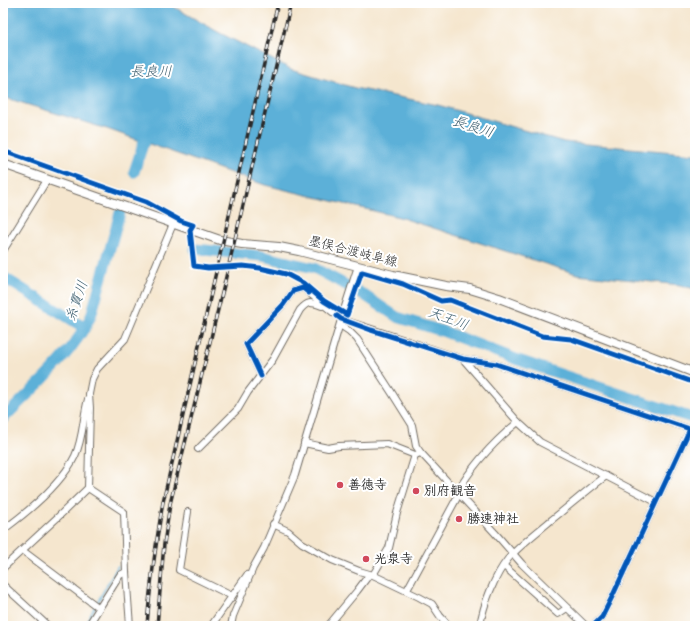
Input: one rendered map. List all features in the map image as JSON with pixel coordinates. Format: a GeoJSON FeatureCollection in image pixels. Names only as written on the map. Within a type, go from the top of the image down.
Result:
{"type":"FeatureCollection","features":[{"type":"Feature","properties":{"kind":"main road","name":"墨俣合渡岐阜線"},"geometry":{"type":"LineString","coordinates":[[3,164],[220,240],[242,244],[279,247],[299,251],[358,268],[446,286],[470,289],[695,373]]}},
{"type":"Feature","properties":{"kind":"street"},"geometry":{"type":"LineString","coordinates":[[3,251],[47,180]]}},
{"type":"Feature","properties":{"kind":"street"},"geometry":{"type":"LineString","coordinates":[[3,530],[18,519],[63,476],[75,455],[80,440],[92,379],[97,369],[125,339],[173,224]]}},
{"type":"Feature","properties":{"kind":"street"},"geometry":{"type":"LineString","coordinates":[[231,626],[233,616],[253,568],[295,475],[340,322],[358,268]]}},
{"type":"Feature","properties":{"kind":"street"},"geometry":{"type":"LineString","coordinates":[[261,376],[246,344],[293,291],[303,288],[327,308],[357,339],[412,425],[418,454],[397,513],[389,548],[371,575],[328,626]]}},
{"type":"Feature","properties":{"kind":"street"},"geometry":{"type":"LineString","coordinates":[[198,449],[238,409],[273,359],[300,310],[306,304],[312,302],[327,308]]}},
{"type":"Feature","properties":{"kind":"street"},"geometry":{"type":"LineString","coordinates":[[340,322],[463,359],[496,364],[690,429],[613,595],[602,617],[593,626]]}},
{"type":"Feature","properties":{"kind":"street"},"geometry":{"type":"LineString","coordinates":[[463,359],[518,422],[540,442],[656,502]]}},
{"type":"Feature","properties":{"kind":"street"},"geometry":{"type":"LineString","coordinates":[[3,568],[88,488],[89,394]]}},
{"type":"Feature","properties":{"kind":"street"},"geometry":{"type":"LineString","coordinates":[[406,590],[458,494],[464,479],[473,467],[504,434],[518,422]]}},
{"type":"Feature","properties":{"kind":"street"},"geometry":{"type":"LineString","coordinates":[[304,443],[328,448],[339,446],[387,444],[418,454],[458,494],[528,570],[586,626]]}},
{"type":"Feature","properties":{"kind":"street"},"geometry":{"type":"LineString","coordinates":[[480,626],[484,608],[491,590],[504,566],[514,554],[532,536],[606,476]]}},
{"type":"Feature","properties":{"kind":"street"},"geometry":{"type":"LineString","coordinates":[[88,488],[124,512],[130,626]]}},
{"type":"Feature","properties":{"kind":"street"},"geometry":{"type":"LineString","coordinates":[[188,512],[179,570],[232,596]]}},
{"type":"Feature","properties":{"kind":"street"},"geometry":{"type":"LineString","coordinates":[[273,524],[288,531],[315,551],[336,562],[406,590],[432,604],[449,626]]}},
{"type":"Feature","properties":{"kind":"street"},"geometry":{"type":"LineString","coordinates":[[22,551],[99,608]]}},
{"type":"Feature","properties":{"kind":"street"},"geometry":{"type":"LineString","coordinates":[[504,566],[558,614],[567,608]]}},
{"type":"Feature","properties":{"kind":"street"},"geometry":{"type":"LineString","coordinates":[[211,626],[253,568]]}},
{"type":"Feature","properties":{"kind":"street"},"geometry":{"type":"LineString","coordinates":[[88,626],[120,575],[126,572]]}},
{"type":"Feature","properties":{"kind":"street"},"geometry":{"type":"LineString","coordinates":[[3,585],[48,626]]}},
{"type":"Feature","properties":{"kind":"water","name":"長良川"},"geometry":{"type":"Polygon","coordinates":[[[3,3],[167,3],[218,32],[291,69],[355,88],[438,105],[564,142],[695,154],[695,289],[680,285],[577,274],[399,217],[265,185],[107,129],[3,97],[3,3]]]}},
{"type":"Feature","properties":{"kind":"waterway","name":"糸貫川"},"geometry":{"type":"LineString","coordinates":[[134,172],[148,129]]}},
{"type":"Feature","properties":{"kind":"waterway","name":"糸貫川"},"geometry":{"type":"LineString","coordinates":[[3,419],[63,358],[83,331],[91,316],[120,213]]}},
{"type":"Feature","properties":{"kind":"waterway","name":"天王川"},"geometry":{"type":"LineString","coordinates":[[195,249],[262,256],[314,268],[361,293],[397,317],[445,332],[518,360],[695,419]]}},
{"type":"Feature","properties":{"kind":"waterway"},"geometry":{"type":"LineString","coordinates":[[3,277],[85,328]]}},
{"type":"Feature","properties":{"kind":"waterway"},"geometry":{"type":"LineString","coordinates":[[84,626],[118,566]]}},
{"type":"Feature","properties":{"kind":"railway"},"geometry":{"type":"LineString","coordinates":[[147,626],[163,502],[278,3]]}},
{"type":"Feature","properties":{"kind":"railway"},"geometry":{"type":"LineString","coordinates":[[157,626],[164,544],[170,504],[291,3]]}},
{"type":"Feature","properties":{"kind":"cycle path"},"geometry":{"type":"LineString","coordinates":[[3,151],[146,202],[181,221],[193,225],[190,230],[194,266],[208,268],[243,266],[286,274],[303,283],[324,301],[347,315],[362,272],[403,284],[441,301],[450,300],[542,336],[571,339],[695,383]]}},
{"type":"Feature","properties":{"kind":"cycle path"},"geometry":{"type":"LineString","coordinates":[[261,376],[246,344],[283,305],[293,291],[303,288],[309,293]]}},
{"type":"Feature","properties":{"kind":"cycle path"},"geometry":{"type":"LineString","coordinates":[[337,316],[341,319],[371,330],[463,359],[496,364],[690,429],[613,595],[602,617],[593,626]]}},
{"type":"Feature","properties":{"kind":"place","name":"善徳寺"},"geometry":{"type":"Point","coordinates":[340,485]}},
{"type":"Feature","properties":{"kind":"place","name":"別府観音"},"geometry":{"type":"Point","coordinates":[416,491]}},
{"type":"Feature","properties":{"kind":"place","name":"勝速神社"},"geometry":{"type":"Point","coordinates":[459,519]}},
{"type":"Feature","properties":{"kind":"place","name":"光泉寺"},"geometry":{"type":"Point","coordinates":[366,559]}}]}
